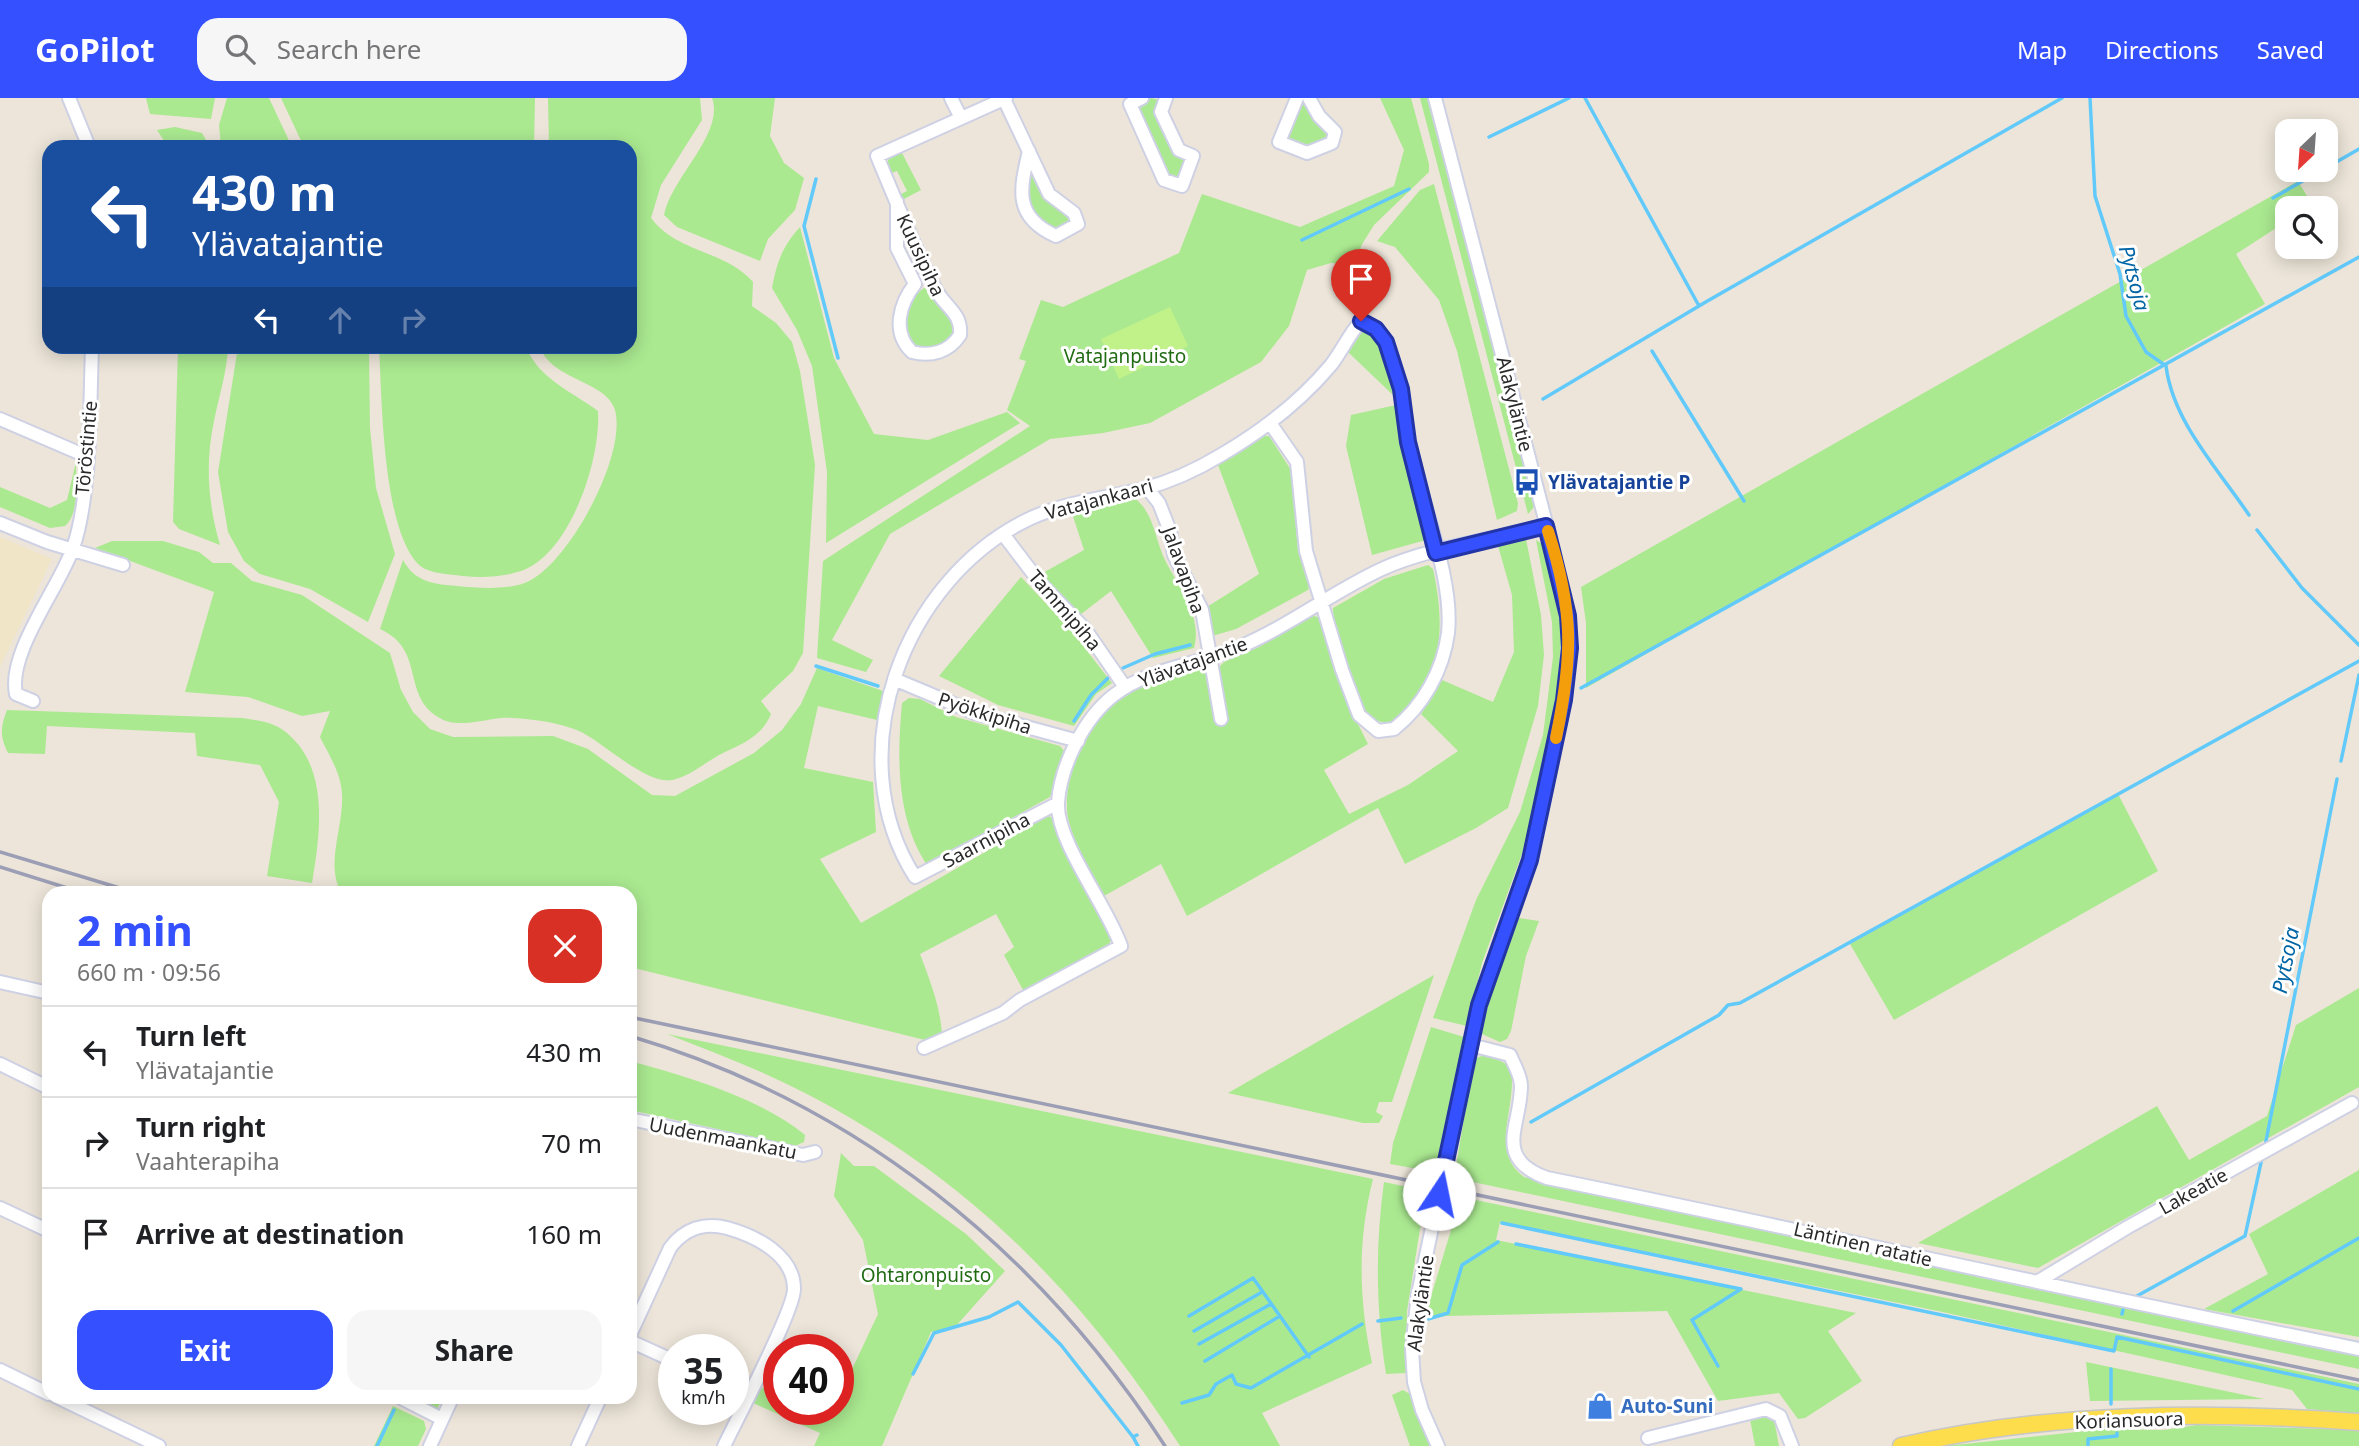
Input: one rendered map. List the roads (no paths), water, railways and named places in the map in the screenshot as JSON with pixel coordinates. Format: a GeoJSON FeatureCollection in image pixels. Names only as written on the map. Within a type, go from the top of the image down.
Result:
{"type":"FeatureCollection","features":[{"type":"Feature","properties":{"kind":"main road","name":"Koriansuora"},"geometry":{"type":"LineString","coordinates":[[1901,1446],[2051,1423],[2270,1418],[2359,1422]]}},
{"type":"Feature","properties":{"kind":"street"},"geometry":{"type":"LineString","coordinates":[[69,98],[86,140]]}},
{"type":"Feature","properties":{"kind":"street"},"geometry":{"type":"LineString","coordinates":[[951,98],[961,118],[1005,98],[1049,194],[1074,213],[1078,224],[1056,236],[1037,228],[1019,193],[1029,151]]}},
{"type":"Feature","properties":{"kind":"street"},"geometry":{"type":"LineString","coordinates":[[1142,98],[1130,104],[1164,180],[1182,186],[1193,156],[1179,149],[1161,112],[1166,98]]}},
{"type":"Feature","properties":{"kind":"street"},"geometry":{"type":"LineString","coordinates":[[1297,98],[1279,142],[1307,153],[1332,143],[1335,132],[1318,116],[1309,98]]}},
{"type":"Feature","properties":{"kind":"street","name":"Alakyläntie"},"geometry":{"type":"LineString","coordinates":[[1435,98],[1546,526],[1568,616],[1570,648],[1564,700],[1530,860],[1485,983],[1413,1326],[1415,1382],[1422,1410],[1438,1446]]}},
{"type":"Feature","properties":{"kind":"street","name":"Kuusipiha"},"geometry":{"type":"LineString","coordinates":[[897,202],[897,248],[915,284],[901,303],[899,315],[906,346],[919,354],[945,350],[960,335],[961,323],[957,314],[943,303],[930,278],[897,202],[877,156],[961,118]]}},
{"type":"Feature","properties":{"kind":"street"},"geometry":{"type":"LineString","coordinates":[[915,284],[930,278]]}},
{"type":"Feature","properties":{"kind":"street","name":"Vatajankaari"},"geometry":{"type":"LineString","coordinates":[[915,877],[900,853],[884,793],[884,737],[894,679],[907,642],[930,601],[964,564],[1003,534],[1056,509],[1147,488],[1208,463],[1270,423],[1320,378],[1361,321],[1376,329],[1386,342],[1401,389],[1408,442],[1436,553]]}},
{"type":"Feature","properties":{"kind":"street","name":"Töröstintie"},"geometry":{"type":"LineString","coordinates":[[73,549],[86,456],[92,354]]}},
{"type":"Feature","properties":{"kind":"street"},"geometry":{"type":"LineString","coordinates":[[0,419],[86,456]]}},
{"type":"Feature","properties":{"kind":"street"},"geometry":{"type":"LineString","coordinates":[[1270,423],[1297,462],[1306,551],[1342,670],[1359,715],[1377,731],[1394,729],[1429,689],[1444,655],[1448,605],[1436,553]]}},
{"type":"Feature","properties":{"kind":"street","name":"Jalavapiha"},"geometry":{"type":"LineString","coordinates":[[1147,488],[1159,503],[1170,531],[1174,555],[1202,610],[1221,719]]}},
{"type":"Feature","properties":{"kind":"street"},"geometry":{"type":"LineString","coordinates":[[0,523],[123,565]]}},
{"type":"Feature","properties":{"kind":"street","name":"Ylävatajantie"},"geometry":{"type":"LineString","coordinates":[[924,1048],[1003,1013],[1020,1000],[1121,946],[1063,829],[1058,803],[1067,766],[1078,741],[1100,708],[1125,687],[1256,640],[1383,568],[1546,526]]}},
{"type":"Feature","properties":{"kind":"street","name":"Tammipiha"},"geometry":{"type":"LineString","coordinates":[[1003,534],[1041,584],[1085,629],[1125,687]]}},
{"type":"Feature","properties":{"kind":"street"},"geometry":{"type":"LineString","coordinates":[[33,701],[16,694],[16,672],[73,549]]}},
{"type":"Feature","properties":{"kind":"street","name":"Pyökkipiha"},"geometry":{"type":"LineString","coordinates":[[894,679],[975,713],[1078,741]]}},
{"type":"Feature","properties":{"kind":"street","name":"Saarnipiha"},"geometry":{"type":"LineString","coordinates":[[915,877],[1058,803]]}},
{"type":"Feature","properties":{"kind":"street"},"geometry":{"type":"LineString","coordinates":[[0,982],[42,991]]}},
{"type":"Feature","properties":{"kind":"street","name":"Läntinen ratatie"},"geometry":{"type":"LineString","coordinates":[[1471,1045],[1510,1055],[1520,1076],[1521,1089],[1514,1123],[1515,1151],[1534,1173],[2147,1308],[2359,1349]]}},
{"type":"Feature","properties":{"kind":"street"},"geometry":{"type":"LineString","coordinates":[[0,1064],[42,1085]]}},
{"type":"Feature","properties":{"kind":"street","name":"Lakeatie"},"geometry":{"type":"LineString","coordinates":[[2038,1282],[2128,1227],[2352,1103]]}},
{"type":"Feature","properties":{"kind":"street","name":"Uudenmaankatu"},"geometry":{"type":"LineString","coordinates":[[637,1120],[803,1155],[815,1153]]}},
{"type":"Feature","properties":{"kind":"street"},"geometry":{"type":"LineString","coordinates":[[0,1208],[42,1228]]}},
{"type":"Feature","properties":{"kind":"street"},"geometry":{"type":"LineString","coordinates":[[637,1320],[670,1248],[679,1235],[708,1226],[723,1227],[769,1247],[778,1254],[792,1273],[794,1292],[749,1393]]}},
{"type":"Feature","properties":{"kind":"street"},"geometry":{"type":"LineString","coordinates":[[637,1344],[658,1354]]}},
{"type":"Feature","properties":{"kind":"street"},"geometry":{"type":"LineString","coordinates":[[0,1370],[42,1391]]}},
{"type":"Feature","properties":{"kind":"street"},"geometry":{"type":"LineString","coordinates":[[72,1404],[159,1446]]}},
{"type":"Feature","properties":{"kind":"street"},"geometry":{"type":"LineString","coordinates":[[413,1404],[442,1419]]}},
{"type":"Feature","properties":{"kind":"street"},"geometry":{"type":"LineString","coordinates":[[430,1446],[449,1404]]}},
{"type":"Feature","properties":{"kind":"street"},"geometry":{"type":"LineString","coordinates":[[578,1446],[597,1404]]}},
{"type":"Feature","properties":{"kind":"street"},"geometry":{"type":"LineString","coordinates":[[1648,1438],[1766,1409],[1780,1416],[1793,1446]]}},
{"type":"Feature","properties":{"kind":"street"},"geometry":{"type":"LineString","coordinates":[[724,1446],[734,1425]]}},
{"type":"Feature","properties":{"kind":"waterway"},"geometry":{"type":"LineString","coordinates":[[1489,137],[1569,98]]}},
{"type":"Feature","properties":{"kind":"waterway"},"geometry":{"type":"LineString","coordinates":[[1585,98],[1699,306]]}},
{"type":"Feature","properties":{"kind":"waterway"},"geometry":{"type":"LineString","coordinates":[[1543,399],[1704,303],[2062,98]]}},
{"type":"Feature","properties":{"kind":"waterway","name":"Pytsoja"},"geometry":{"type":"LineString","coordinates":[[2090,98],[2095,196],[2120,274],[2126,316],[2146,352],[2166,366],[2170,387],[2187,426],[2249,515]]}},
{"type":"Feature","properties":{"kind":"waterway"},"geometry":{"type":"LineString","coordinates":[[2338,161],[2359,149]]}},
{"type":"Feature","properties":{"kind":"waterway"},"geometry":{"type":"LineString","coordinates":[[816,179],[804,226],[838,358]]}},
{"type":"Feature","properties":{"kind":"waterway"},"geometry":{"type":"LineString","coordinates":[[2273,198],[2301,182]]}},
{"type":"Feature","properties":{"kind":"waterway"},"geometry":{"type":"LineString","coordinates":[[1302,240],[1409,189]]}},
{"type":"Feature","properties":{"kind":"waterway"},"geometry":{"type":"LineString","coordinates":[[1581,688],[2359,257]]}},
{"type":"Feature","properties":{"kind":"waterway"},"geometry":{"type":"LineString","coordinates":[[1652,351],[1744,501]]}},
{"type":"Feature","properties":{"kind":"waterway","name":"Pytsoja"},"geometry":{"type":"LineString","coordinates":[[2257,530],[2302,588],[2359,645]]}},
{"type":"Feature","properties":{"kind":"waterway"},"geometry":{"type":"LineString","coordinates":[[1123,668],[1155,654],[1190,645]]}},
{"type":"Feature","properties":{"kind":"waterway"},"geometry":{"type":"LineString","coordinates":[[1531,1122],[1719,1015],[1728,1005],[1740,1003],[2359,661]]}},
{"type":"Feature","properties":{"kind":"waterway"},"geometry":{"type":"LineString","coordinates":[[816,666],[878,686]]}},
{"type":"Feature","properties":{"kind":"waterway","name":"Pytsoja"},"geometry":{"type":"LineString","coordinates":[[2341,761],[2359,675]]}},
{"type":"Feature","properties":{"kind":"waterway"},"geometry":{"type":"LineString","coordinates":[[1074,721],[1091,695],[1108,678]]}},
{"type":"Feature","properties":{"kind":"waterway","name":"Pytsoja"},"geometry":{"type":"LineString","coordinates":[[2265,1146],[2337,779]]}},
{"type":"Feature","properties":{"kind":"waterway","name":"Pytsoja"},"geometry":{"type":"LineString","coordinates":[[2137,1296],[2245,1236],[2262,1158]]}},
{"type":"Feature","properties":{"kind":"waterway"},"geometry":{"type":"LineString","coordinates":[[1502,1223],[2114,1351],[2117,1337],[2359,1389]]}},
{"type":"Feature","properties":{"kind":"waterway"},"geometry":{"type":"LineString","coordinates":[[2233,1311],[2359,1238]]}},
{"type":"Feature","properties":{"kind":"waterway"},"geometry":{"type":"LineString","coordinates":[[1428,1319],[1448,1313],[1462,1265],[1498,1242]]}},
{"type":"Feature","properties":{"kind":"waterway"},"geometry":{"type":"LineString","coordinates":[[1516,1244],[1741,1289],[1692,1320],[1718,1366]]}},
{"type":"Feature","properties":{"kind":"waterway"},"geometry":{"type":"LineString","coordinates":[[1189,1316],[1253,1278],[1309,1357]]}},
{"type":"Feature","properties":{"kind":"waterway"},"geometry":{"type":"LineString","coordinates":[[1194,1331],[1262,1292]]}},
{"type":"Feature","properties":{"kind":"waterway"},"geometry":{"type":"LineString","coordinates":[[913,1374],[934,1333],[989,1317],[1018,1302],[1061,1345],[1133,1437]]}},
{"type":"Feature","properties":{"kind":"waterway"},"geometry":{"type":"LineString","coordinates":[[1199,1344],[1271,1304]]}},
{"type":"Feature","properties":{"kind":"waterway"},"geometry":{"type":"LineString","coordinates":[[2122,1314],[2123,1310]]}},
{"type":"Feature","properties":{"kind":"waterway"},"geometry":{"type":"LineString","coordinates":[[1205,1361],[1280,1316]]}},
{"type":"Feature","properties":{"kind":"waterway"},"geometry":{"type":"LineString","coordinates":[[1378,1321],[1401,1318]]}},
{"type":"Feature","properties":{"kind":"waterway"},"geometry":{"type":"LineString","coordinates":[[1182,1403],[1209,1395],[1216,1384],[1232,1375],[1236,1384],[1251,1388],[1362,1324]]}},
{"type":"Feature","properties":{"kind":"waterway"},"geometry":{"type":"LineString","coordinates":[[2111,1369],[2111,1404]]}},
{"type":"Feature","properties":{"kind":"waterway"},"geometry":{"type":"LineString","coordinates":[[377,1446],[394,1410]]}},
{"type":"Feature","properties":{"kind":"waterway"},"geometry":{"type":"LineString","coordinates":[[2088,1446],[2088,1439],[2117,1436],[2117,1433]]}},
{"type":"Feature","properties":{"kind":"waterway"},"geometry":{"type":"LineString","coordinates":[[1137,1435],[1133,1437],[1138,1446]]}},
{"type":"Feature","properties":{"kind":"railway"},"geometry":{"type":"LineString","coordinates":[[0,852],[113,886]]}},
{"type":"Feature","properties":{"kind":"railway"},"geometry":{"type":"LineString","coordinates":[[0,867],[61,886]]}},
{"type":"Feature","properties":{"kind":"railway"},"geometry":{"type":"LineString","coordinates":[[637,1018],[2359,1380]]}},
{"type":"Feature","properties":{"kind":"railway"},"geometry":{"type":"LineString","coordinates":[[637,1038],[713,1065],[791,1101],[865,1143],[935,1193],[1000,1248],[1060,1309],[1115,1375],[1165,1446]]}},
{"type":"Feature","properties":{"kind":"place","name":"Ylävatajantie P"},"geometry":{"type":"Point","coordinates":[1527,482]}},
{"type":"Feature","properties":{"kind":"place","name":"Auto-Suni"},"geometry":{"type":"Point","coordinates":[1600,1406]}},
{"type":"Feature","properties":{"kind":"park label","name":"Vatajanpuisto"},"geometry":{"type":"Point","coordinates":[1125,356]}},
{"type":"Feature","properties":{"kind":"park label","name":"Ohtaronpuisto"},"geometry":{"type":"Point","coordinates":[926,1275]}}]}
